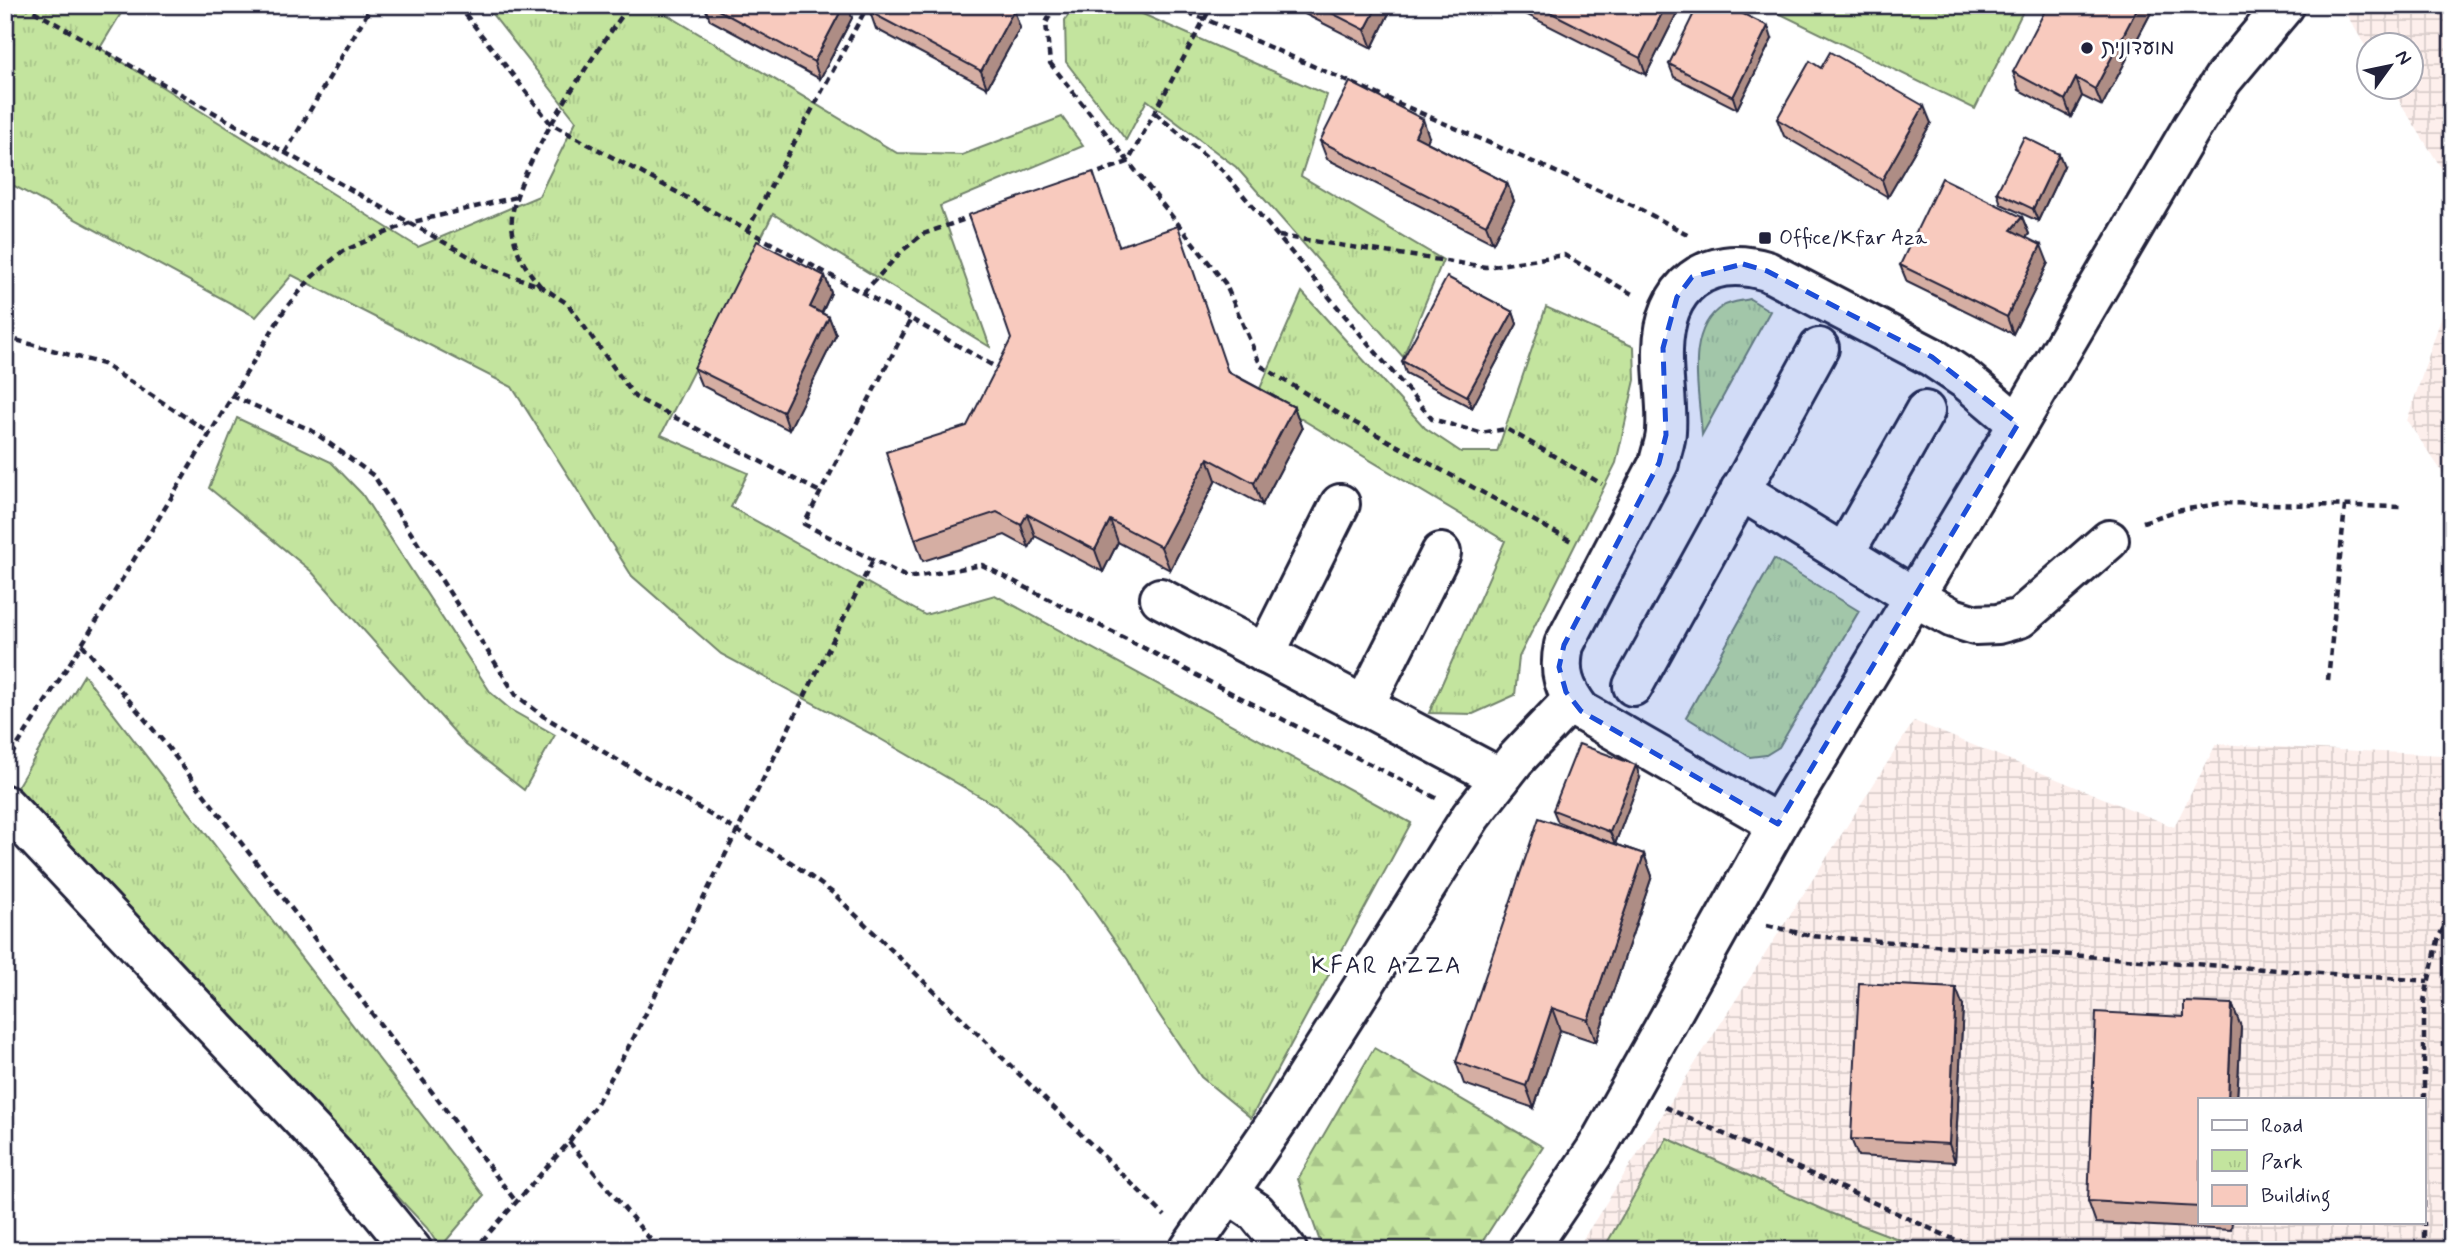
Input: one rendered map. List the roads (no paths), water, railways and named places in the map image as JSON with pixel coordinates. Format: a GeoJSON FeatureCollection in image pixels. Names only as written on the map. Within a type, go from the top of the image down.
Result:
{"type":"FeatureCollection","features":[{"type":"Feature","properties":{"kind":"street"},"geometry":{"type":"LineString","coordinates":[[1528,1250],[1595,1151],[1778,824],[2018,425],[2192,127],[2263,14]]}},
{"type":"Feature","properties":{"kind":"street"},"geometry":{"type":"LineString","coordinates":[[1778,824],[1581,711],[1566,692],[1559,667],[1564,645],[1658,463],[1666,435],[1663,348],[1669,316],[1677,297],[1692,277],[1720,266],[1743,264],[1767,271],[1932,357],[1966,380],[2018,425]]}},
{"type":"Feature","properties":{"kind":"street"},"geometry":{"type":"LineString","coordinates":[[1633,686],[1819,348]]}},
{"type":"Feature","properties":{"kind":"street"},"geometry":{"type":"LineString","coordinates":[[1844,554],[1925,411]]}},
{"type":"Feature","properties":{"kind":"street"},"geometry":{"type":"LineString","coordinates":[[1740,491],[1914,597],[1953,618],[1975,625],[1998,624],[2020,618],[2109,540]]}},
{"type":"Feature","properties":{"kind":"street"},"geometry":{"type":"LineString","coordinates":[[1265,654],[1340,504]]}},
{"type":"Feature","properties":{"kind":"street"},"geometry":{"type":"LineString","coordinates":[[1364,706],[1441,553]]}},
{"type":"Feature","properties":{"kind":"street"},"geometry":{"type":"LineString","coordinates":[[1160,598],[1500,778]]}},
{"type":"Feature","properties":{"kind":"street"},"geometry":{"type":"LineString","coordinates":[[1191,1246],[1283,1113],[1471,816],[1500,778],[1572,699]]}},
{"type":"Feature","properties":{"kind":"street"},"geometry":{"type":"LineString","coordinates":[[5,805],[334,1154],[412,1250]]}},
{"type":"Feature","properties":{"kind":"street"},"geometry":{"type":"LineString","coordinates":[[1228,1193],[1256,1213],[1287,1250]]}},
{"type":"Feature","properties":{"kind":"place","name":"מועדונית"},"geometry":{"type":"Point","coordinates":[2087,48]}},
{"type":"Feature","properties":{"kind":"place","name":"Office/Kfar Aza"},"geometry":{"type":"Point","coordinates":[1765,238]}},
{"type":"Feature","properties":{"kind":"district","name":"KFAR AZZA"},"geometry":{"type":"Point","coordinates":[1387,966]}}]}
